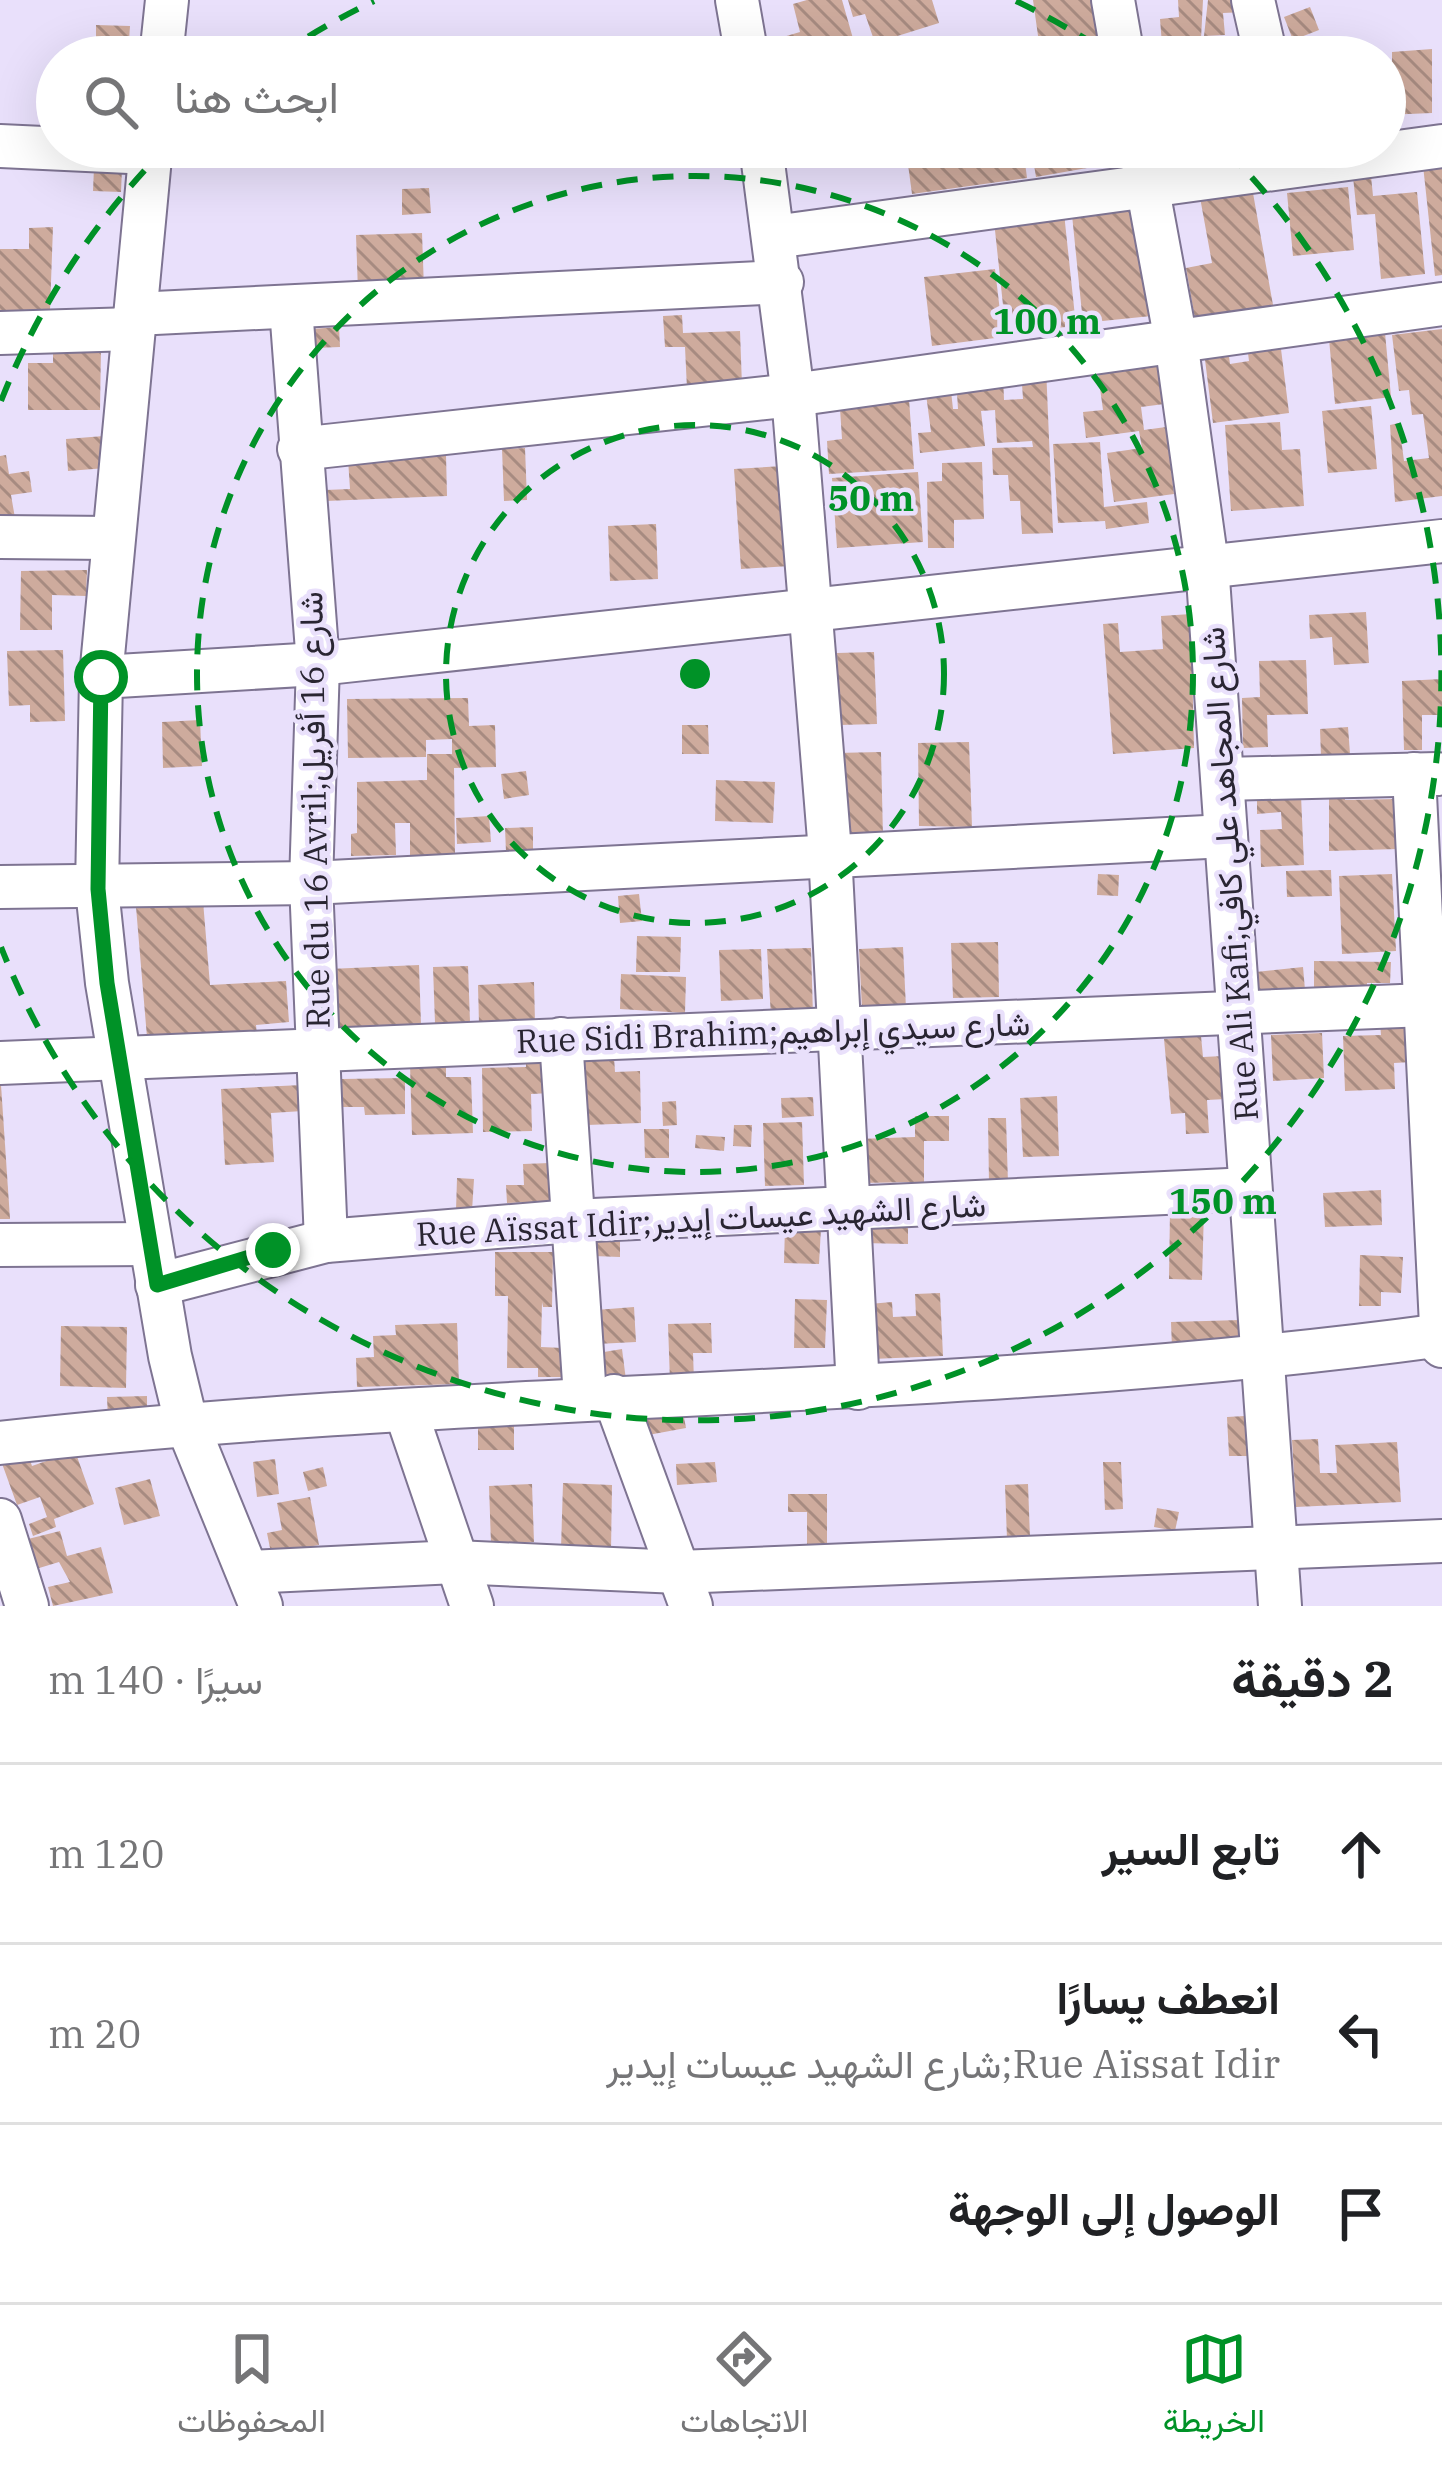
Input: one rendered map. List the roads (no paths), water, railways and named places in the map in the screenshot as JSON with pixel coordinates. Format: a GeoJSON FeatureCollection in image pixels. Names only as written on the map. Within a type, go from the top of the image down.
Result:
{"type":"FeatureCollection","features":[{"type":"Feature","properties":{"kind":"street"},"geometry":{"type":"LineString","coordinates":[[162,36],[166,0]]}},
{"type":"Feature","properties":{"kind":"street"},"geometry":{"type":"LineString","coordinates":[[1113,0],[1120,36]]}},
{"type":"Feature","properties":{"kind":"street"},"geometry":{"type":"LineString","coordinates":[[1253,0],[1261,36]]}},
{"type":"Feature","properties":{"kind":"street"},"geometry":{"type":"LineString","coordinates":[[742,1],[745,36]]}},
{"type":"Feature","properties":{"kind":"street"},"geometry":{"type":"LineString","coordinates":[[0,146],[36,147]]}},
{"type":"Feature","properties":{"kind":"street"},"geometry":{"type":"LineString","coordinates":[[1406,149],[1442,146]]}},
{"type":"Feature","properties":{"kind":"street"},"geometry":{"type":"LineString","coordinates":[[149,168],[101,677],[98,889],[153,1265],[186,1422],[255,1589],[455,1562],[685,1589],[1275,1547],[1442,1541]]}},
{"type":"Feature","properties":{"kind":"street"},"geometry":{"type":"LineString","coordinates":[[764,168],[793,395],[830,852],[858,1388]]}},
{"type":"Feature","properties":{"kind":"street"},"geometry":{"type":"LineString","coordinates":[[774,238],[1139,168]]}},
{"type":"Feature","properties":{"kind":"street","name":"Rue Ali Kafi;شارع المجاهد علي كافي"},"geometry":{"type":"LineString","coordinates":[[1144,168],[1176,341],[1207,564],[1280,1606]]}},
{"type":"Feature","properties":{"kind":"street"},"geometry":{"type":"LineString","coordinates":[[0,333],[291,308],[782,282]]}},
{"type":"Feature","properties":{"kind":"street"},"geometry":{"type":"LineString","coordinates":[[299,449],[793,395],[1442,304]]}},
{"type":"Feature","properties":{"kind":"street","name":"Rue du 16 Avril;شارع 16 أفريل"},"geometry":{"type":"LineString","coordinates":[[291,308],[318,664],[311,883],[326,1240]]}},
{"type":"Feature","properties":{"kind":"street"},"geometry":{"type":"LineString","coordinates":[[0,537],[112,538]]}},
{"type":"Feature","properties":{"kind":"street"},"geometry":{"type":"LineString","coordinates":[[101,677],[318,664],[1442,541]]}},
{"type":"Feature","properties":{"kind":"street"},"geometry":{"type":"LineString","coordinates":[[1222,779],[1428,774],[1426,1005],[1442,1346]]}},
{"type":"Feature","properties":{"kind":"street"},"geometry":{"type":"LineString","coordinates":[[0,887],[311,883],[830,852],[1226,836]]}},
{"type":"Feature","properties":{"kind":"street","name":"Rue Sidi Brahim;شارع سيدي إبراهيم"},"geometry":{"type":"LineString","coordinates":[[0,1063],[318,1054],[561,1039],[1426,1005]]}},
{"type":"Feature","properties":{"kind":"street"},"geometry":{"type":"LineString","coordinates":[[561,1039],[572,1221],[599,1397],[685,1589]]}},
{"type":"Feature","properties":{"kind":"street","name":"Rue Aïssat Idir;شارع الشهيد عيسات إيدير"},"geometry":{"type":"LineString","coordinates":[[0,1245],[153,1265],[326,1240],[572,1221],[1250,1189]]}},
{"type":"Feature","properties":{"kind":"street"},"geometry":{"type":"LineString","coordinates":[[0,1443],[186,1422],[599,1397],[858,1388],[1262,1360],[1442,1336]]}},
{"type":"Feature","properties":{"kind":"street"},"geometry":{"type":"LineString","coordinates":[[406,1412],[472,1606]]}},
{"type":"Feature","properties":{"kind":"street"},"geometry":{"type":"LineString","coordinates":[[0,1520],[26,1606]]}}]}
